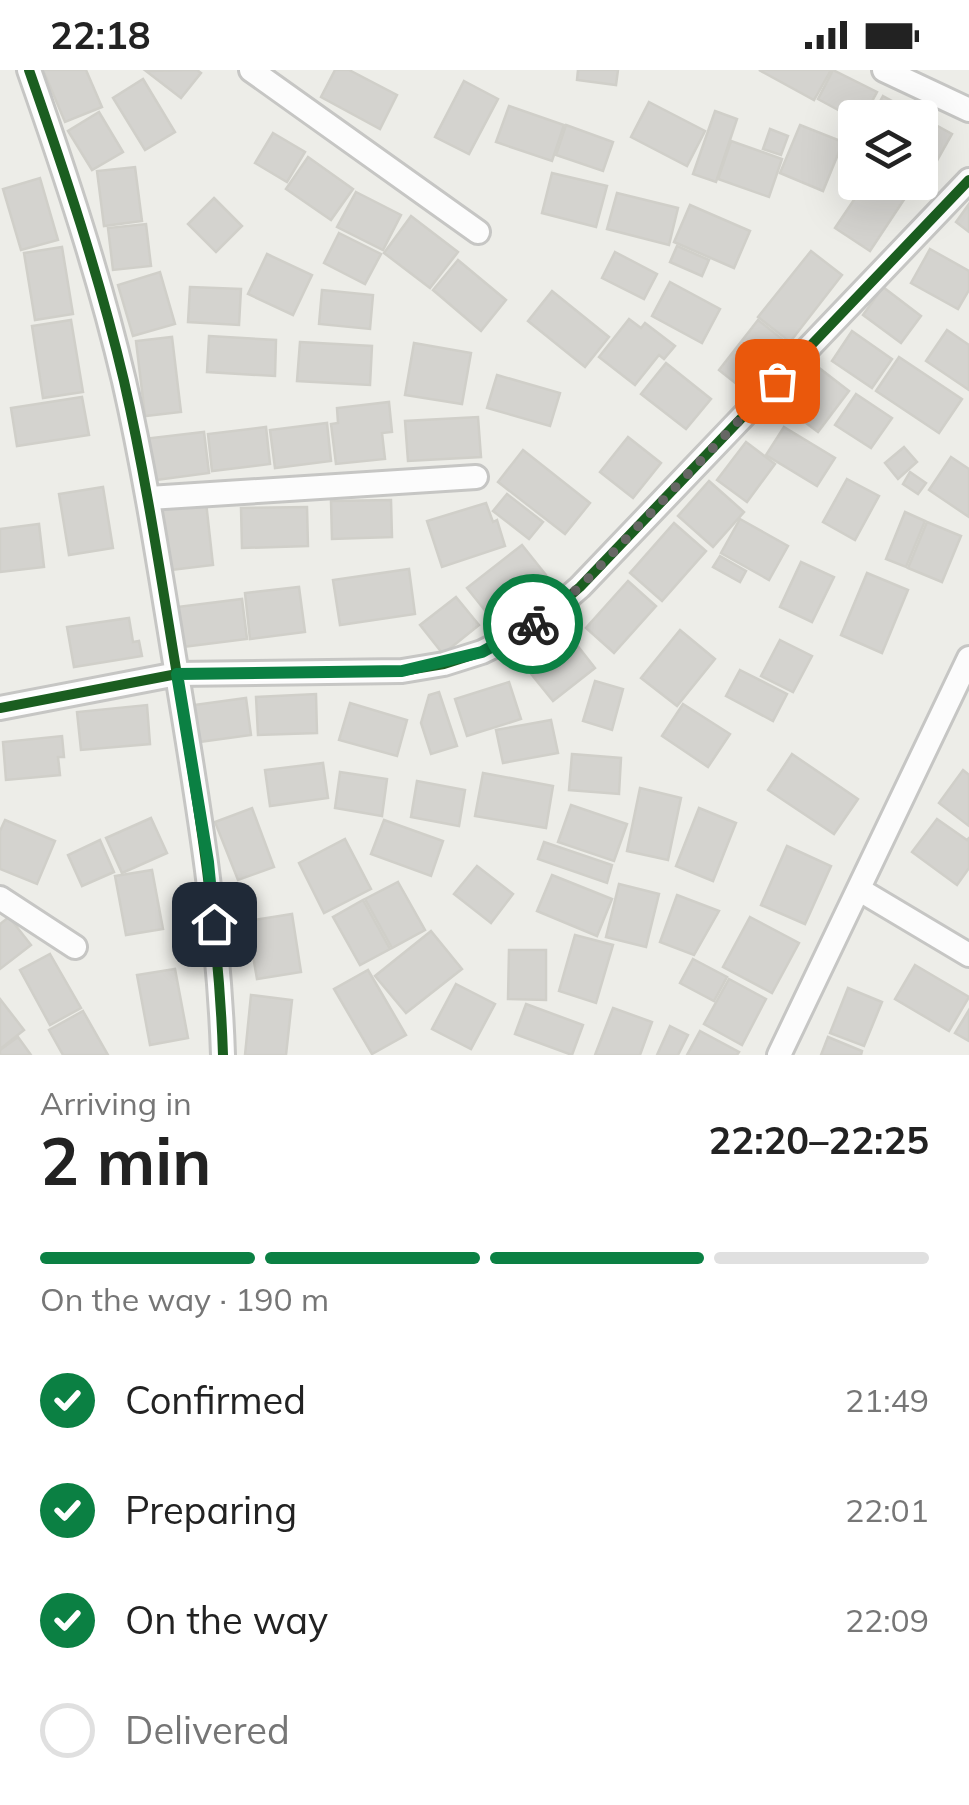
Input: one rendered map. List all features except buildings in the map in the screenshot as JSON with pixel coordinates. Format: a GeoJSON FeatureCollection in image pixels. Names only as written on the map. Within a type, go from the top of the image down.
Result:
{"type":"FeatureCollection","features":[{"type":"Feature","properties":{"kind":"street"},"geometry":{"type":"LineString","coordinates":[[28,70],[90,252],[149,498],[208,862],[224,1055]]}},
{"type":"Feature","properties":{"kind":"street"},"geometry":{"type":"LineString","coordinates":[[251,70],[478,232]]}},
{"type":"Feature","properties":{"kind":"street"},"geometry":{"type":"LineString","coordinates":[[884,70],[911,76],[969,110]]}},
{"type":"Feature","properties":{"kind":"street"},"geometry":{"type":"LineString","coordinates":[[0,708],[177,674],[402,671],[482,652],[550,613],[580,587],[969,180]]}},
{"type":"Feature","properties":{"kind":"street"},"geometry":{"type":"LineString","coordinates":[[149,498],[476,477]]}},
{"type":"Feature","properties":{"kind":"street"},"geometry":{"type":"LineString","coordinates":[[779,1055],[969,658]]}},
{"type":"Feature","properties":{"kind":"street"},"geometry":{"type":"LineString","coordinates":[[860,890],[969,955]]}},
{"type":"Feature","properties":{"kind":"street"},"geometry":{"type":"LineString","coordinates":[[0,898],[74,947]]}},
{"type":"Feature","properties":{"kind":"cycle path"},"geometry":{"type":"LineString","coordinates":[[29,70],[104,302],[140,457],[201,824],[213,916],[223,1055]]}},
{"type":"Feature","properties":{"kind":"cycle path"},"geometry":{"type":"LineString","coordinates":[[0,708],[177,674],[402,671],[444,664],[514,636],[580,587],[969,180]]}},
{"type":"Feature","properties":{"kind":"way so far"},"geometry":{"type":"LineString","coordinates":[[533,624],[580,587],[777,381]]}},
{"type":"Feature","properties":{"kind":"route"},"geometry":{"type":"LineString","coordinates":[[214,924],[208,862],[177,674],[402,671],[482,652],[533,624]]}}]}
